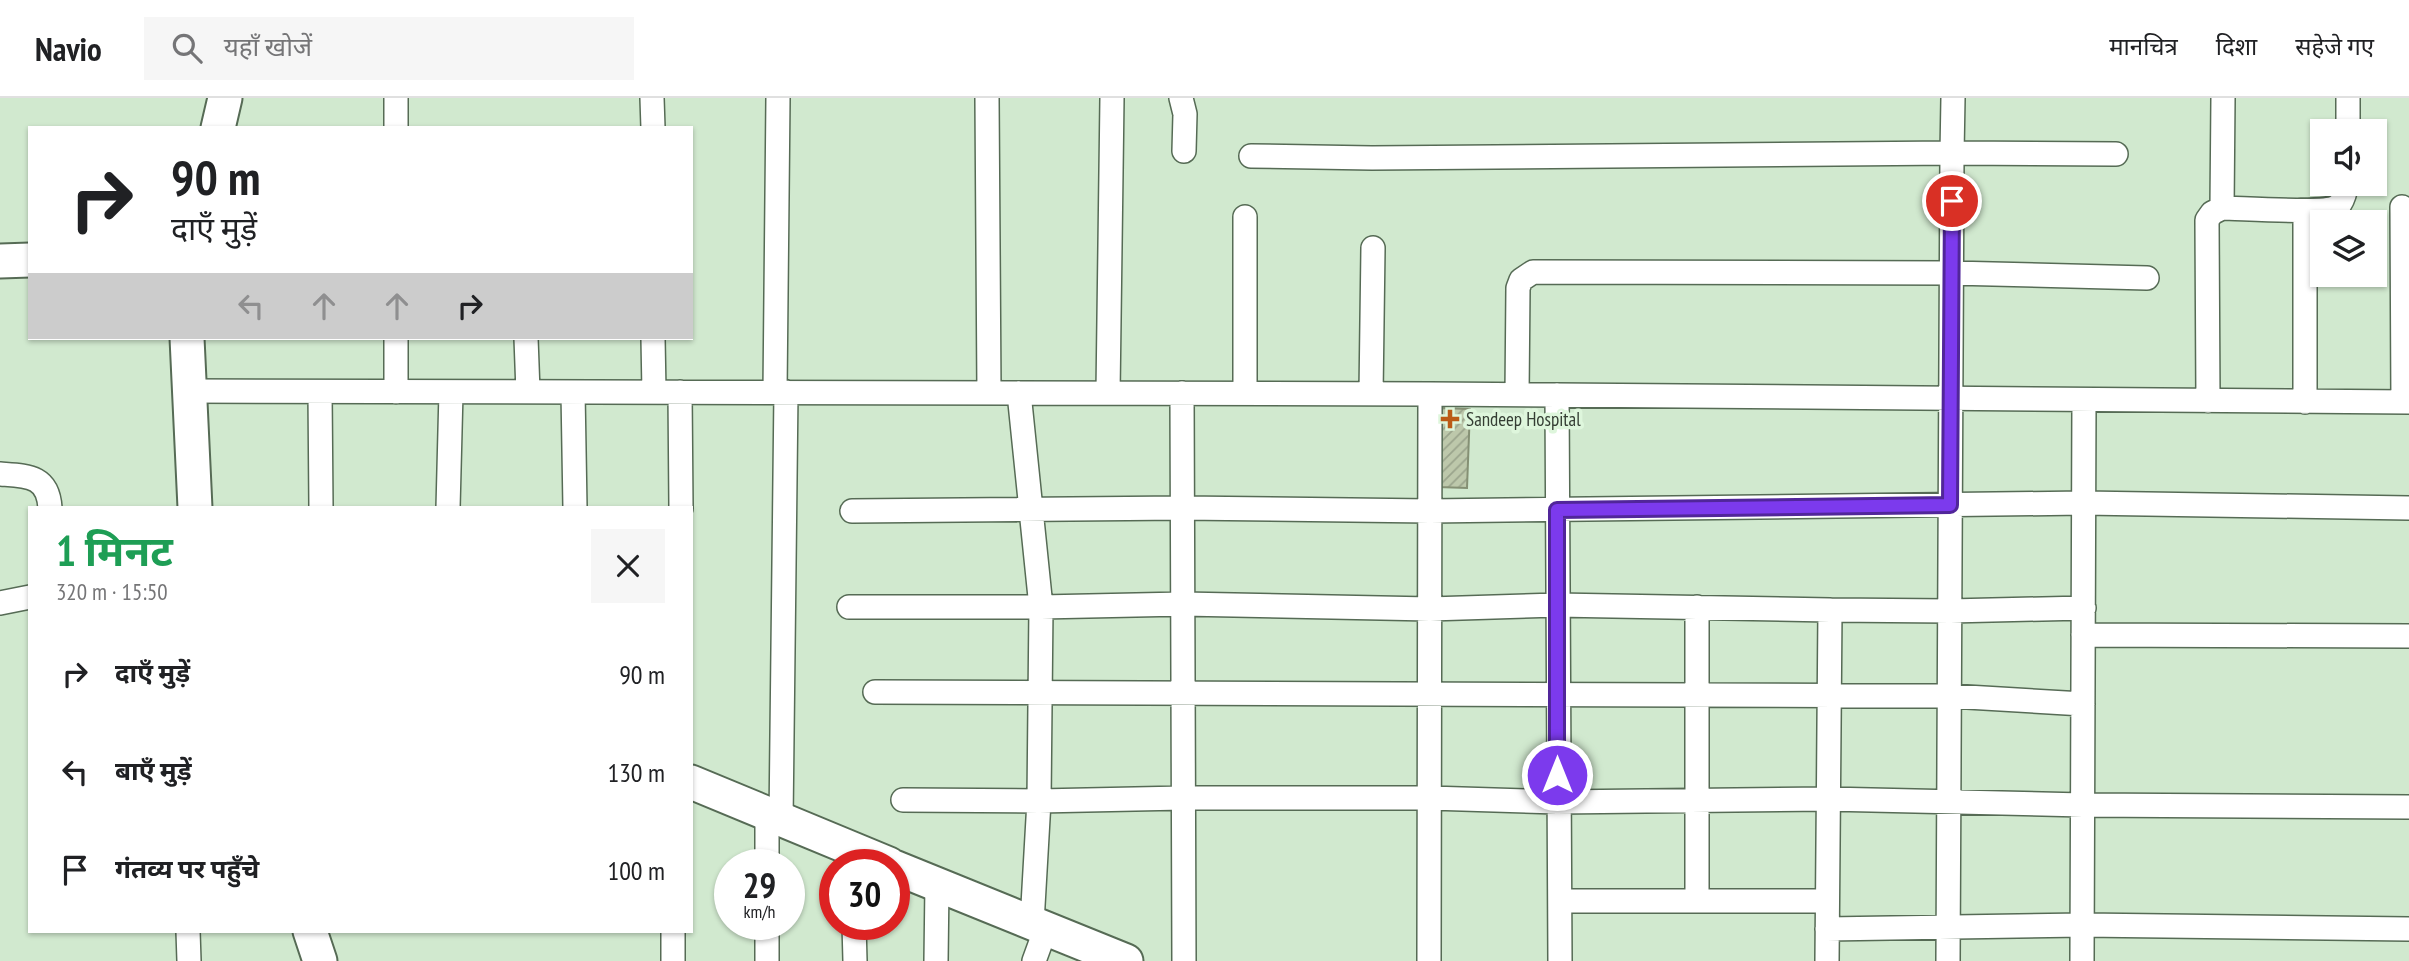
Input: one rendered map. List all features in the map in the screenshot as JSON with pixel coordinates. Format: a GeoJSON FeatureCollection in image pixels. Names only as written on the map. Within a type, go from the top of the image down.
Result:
{"type":"FeatureCollection","features":[{"type":"Feature","properties":{"kind":"street"},"geometry":{"type":"LineString","coordinates":[[218,126],[225,98]]}},
{"type":"Feature","properties":{"kind":"street"},"geometry":{"type":"LineString","coordinates":[[396,98],[396,126]]}},
{"type":"Feature","properties":{"kind":"street"},"geometry":{"type":"LineString","coordinates":[[653,98],[653,126]]}},
{"type":"Feature","properties":{"kind":"street"},"geometry":{"type":"LineString","coordinates":[[769,849],[774,818],[780,392],[778,98]]}},
{"type":"Feature","properties":{"kind":"street"},"geometry":{"type":"LineString","coordinates":[[987,98],[989,393]]}},
{"type":"Feature","properties":{"kind":"street"},"geometry":{"type":"LineString","coordinates":[[1108,393],[1112,98]]}},
{"type":"Feature","properties":{"kind":"street"},"geometry":{"type":"LineString","coordinates":[[1181,98],[1185,114],[1184,151]]}},
{"type":"Feature","properties":{"kind":"street"},"geometry":{"type":"LineString","coordinates":[[1948,961],[1953,98]]}},
{"type":"Feature","properties":{"kind":"street"},"geometry":{"type":"LineString","coordinates":[[2222,208],[2223,98]]}},
{"type":"Feature","properties":{"kind":"street"},"geometry":{"type":"LineString","coordinates":[[2348,98],[2348,119]]}},
{"type":"Feature","properties":{"kind":"street"},"geometry":{"type":"LineString","coordinates":[[1251,156],[1372,158],[2116,154]]}},
{"type":"Feature","properties":{"kind":"street"},"geometry":{"type":"LineString","coordinates":[[2208,401],[2207,220],[2212,213],[2222,208],[2305,211],[2333,209],[2340,204],[2343,196]]}},
{"type":"Feature","properties":{"kind":"street"},"geometry":{"type":"LineString","coordinates":[[190,391],[1517,394],[2406,402],[2402,207]]}},
{"type":"Feature","properties":{"kind":"street"},"geometry":{"type":"LineString","coordinates":[[2305,211],[2305,402]]}},
{"type":"Feature","properties":{"kind":"street"},"geometry":{"type":"LineString","coordinates":[[1245,217],[1245,393]]}},
{"type":"Feature","properties":{"kind":"street"},"geometry":{"type":"LineString","coordinates":[[1371,394],[1373,248]]}},
{"type":"Feature","properties":{"kind":"street"},"geometry":{"type":"LineString","coordinates":[[0,261],[28,260]]}},
{"type":"Feature","properties":{"kind":"street"},"geometry":{"type":"LineString","coordinates":[[1517,394],[1518,288],[1521,281],[1533,272],[1952,273],[2147,278]]}},
{"type":"Feature","properties":{"kind":"street"},"geometry":{"type":"LineString","coordinates":[[187,340],[195,506]]}},
{"type":"Feature","properties":{"kind":"street"},"geometry":{"type":"LineString","coordinates":[[396,340],[396,391]]}},
{"type":"Feature","properties":{"kind":"street"},"geometry":{"type":"LineString","coordinates":[[526,340],[528,392]]}},
{"type":"Feature","properties":{"kind":"street"},"geometry":{"type":"LineString","coordinates":[[653,340],[654,392]]}},
{"type":"Feature","properties":{"kind":"street"},"geometry":{"type":"LineString","coordinates":[[320,391],[321,506]]}},
{"type":"Feature","properties":{"kind":"street"},"geometry":{"type":"LineString","coordinates":[[449,506],[451,391]]}},
{"type":"Feature","properties":{"kind":"street"},"geometry":{"type":"LineString","coordinates":[[573,392],[575,506]]}},
{"type":"Feature","properties":{"kind":"street"},"geometry":{"type":"LineString","coordinates":[[680,392],[681,506]]}},
{"type":"Feature","properties":{"kind":"street"},"geometry":{"type":"LineString","coordinates":[[1019,393],[1041,607],[1040,926],[1034,961]]}},
{"type":"Feature","properties":{"kind":"street"},"geometry":{"type":"LineString","coordinates":[[1182,393],[1184,961]]}},
{"type":"Feature","properties":{"kind":"street"},"geometry":{"type":"LineString","coordinates":[[1429,961],[1430,394]]}},
{"type":"Feature","properties":{"kind":"street"},"geometry":{"type":"LineString","coordinates":[[1557,395],[1557,802],[1561,901],[1560,961]]}},
{"type":"Feature","properties":{"kind":"street"},"geometry":{"type":"LineString","coordinates":[[2082,961],[2084,400]]}},
{"type":"Feature","properties":{"kind":"street"},"geometry":{"type":"LineString","coordinates":[[0,474],[32,477],[49,495],[50,506]]}},
{"type":"Feature","properties":{"kind":"street"},"geometry":{"type":"LineString","coordinates":[[852,511],[1430,511],[2084,503],[2409,508]]}},
{"type":"Feature","properties":{"kind":"street"},"geometry":{"type":"LineString","coordinates":[[0,603],[28,597]]}},
{"type":"Feature","properties":{"kind":"street"},"geometry":{"type":"LineString","coordinates":[[849,607],[1182,604],[1430,609],[1557,605],[1950,611],[2084,608]]}},
{"type":"Feature","properties":{"kind":"street"},"geometry":{"type":"LineString","coordinates":[[1697,607],[1697,901]]}},
{"type":"Feature","properties":{"kind":"street"},"geometry":{"type":"LineString","coordinates":[[1827,961],[1830,610]]}},
{"type":"Feature","properties":{"kind":"street"},"geometry":{"type":"LineString","coordinates":[[2083,635],[2409,636]]}},
{"type":"Feature","properties":{"kind":"street"},"geometry":{"type":"LineString","coordinates":[[875,692],[1950,696],[2083,704]]}},
{"type":"Feature","properties":{"kind":"street"},"geometry":{"type":"LineString","coordinates":[[693,783],[774,818],[836,849]]}},
{"type":"Feature","properties":{"kind":"street"},"geometry":{"type":"LineString","coordinates":[[903,800],[1040,802],[1183,798],[1430,798],[1557,802],[1828,799],[2083,805],[2409,807]]}},
{"type":"Feature","properties":{"kind":"street"},"geometry":{"type":"LineString","coordinates":[[910,873],[1126,961]]}},
{"type":"Feature","properties":{"kind":"street"},"geometry":{"type":"LineString","coordinates":[[936,961],[937,884]]}},
{"type":"Feature","properties":{"kind":"street"},"geometry":{"type":"LineString","coordinates":[[1561,901],[1828,901]]}},
{"type":"Feature","properties":{"kind":"street"},"geometry":{"type":"LineString","coordinates":[[1827,929],[2082,925],[2409,929]]}},
{"type":"Feature","properties":{"kind":"street"},"geometry":{"type":"LineString","coordinates":[[188,933],[189,961]]}},
{"type":"Feature","properties":{"kind":"street"},"geometry":{"type":"LineString","coordinates":[[311,933],[320,961]]}},
{"type":"Feature","properties":{"kind":"street"},"geometry":{"type":"LineString","coordinates":[[673,933],[673,961]]}},
{"type":"Feature","properties":{"kind":"street"},"geometry":{"type":"LineString","coordinates":[[767,940],[767,961]]}},
{"type":"Feature","properties":{"kind":"street"},"geometry":{"type":"LineString","coordinates":[[854,940],[855,961]]}},
{"type":"Feature","properties":{"kind":"building"},"geometry":{"type":"Polygon","coordinates":[[[1441,408],[1470,409],[1467,488],[1438,487],[1441,408]]]}},
{"type":"Feature","properties":{"kind":"place","name":"Sandeep Hospital"},"geometry":{"type":"Point","coordinates":[1450,419]}},
{"type":"Feature","properties":{"kind":"route"},"geometry":{"type":"LineString","coordinates":[[1557,775],[1557,510],[1950,505],[1952,201]]}}]}
